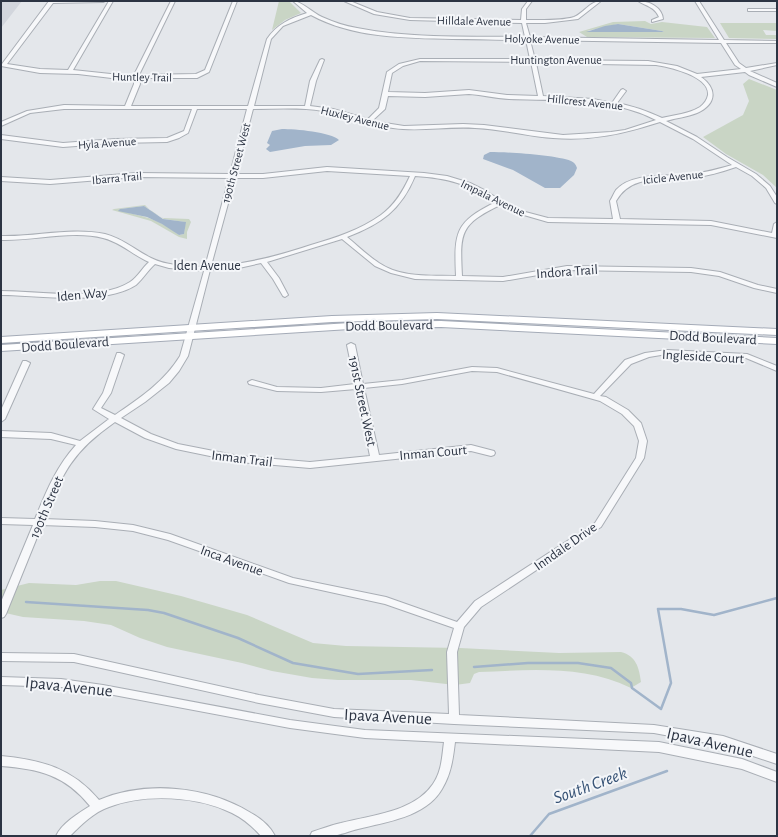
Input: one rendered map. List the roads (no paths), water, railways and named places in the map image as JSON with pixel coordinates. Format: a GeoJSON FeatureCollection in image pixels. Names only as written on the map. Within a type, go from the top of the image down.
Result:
{"type":"FeatureCollection","features":[{"type":"Feature","properties":{"kind":"main road","name":"Dodd Boulevard"},"geometry":{"type":"LineString","coordinates":[[1,348],[332,319],[437,316],[777,332]]}},
{"type":"Feature","properties":{"kind":"main road","name":"Dodd Boulevard"},"geometry":{"type":"LineString","coordinates":[[1,340],[347,326],[442,324],[777,341]]}},
{"type":"Feature","properties":{"kind":"street"},"geometry":{"type":"LineString","coordinates":[[3,65],[52,1],[103,1]]}},
{"type":"Feature","properties":{"kind":"street"},"geometry":{"type":"LineString","coordinates":[[70,72],[111,1]]}},
{"type":"Feature","properties":{"kind":"street"},"geometry":{"type":"LineString","coordinates":[[127,108],[137,84],[136,78],[173,1]]}},
{"type":"Feature","properties":{"kind":"street","name":"Huntley Trail"},"geometry":{"type":"LineString","coordinates":[[3,65],[40,72],[70,72],[136,78],[192,77],[207,71],[235,1]]}},
{"type":"Feature","properties":{"kind":"street","name":"Holyoke Avenue"},"geometry":{"type":"LineString","coordinates":[[295,1],[311,13],[346,26],[387,35],[431,38],[777,42]]}},
{"type":"Feature","properties":{"kind":"street","name":"Hilldale Avenue"},"geometry":{"type":"LineString","coordinates":[[346,1],[372,12],[410,19],[524,22],[554,22],[571,19],[583,14],[599,1]]}},
{"type":"Feature","properties":{"kind":"street"},"geometry":{"type":"LineString","coordinates":[[529,1],[523,11],[524,22],[527,39],[534,60],[541,98]]}},
{"type":"Feature","properties":{"kind":"street"},"geometry":{"type":"LineString","coordinates":[[640,1],[652,6],[660,12],[660,18],[654,21]]}},
{"type":"Feature","properties":{"kind":"street"},"geometry":{"type":"LineString","coordinates":[[697,1],[734,61],[745,71],[777,85]]}},
{"type":"Feature","properties":{"kind":"street"},"geometry":{"type":"LineString","coordinates":[[750,10],[777,10]]}},
{"type":"Feature","properties":{"kind":"street","name":"190th Street West"},"geometry":{"type":"LineString","coordinates":[[191,332],[270,37],[284,24],[311,13]]}},
{"type":"Feature","properties":{"kind":"street"},"geometry":{"type":"LineString","coordinates":[[307,108],[313,81],[322,60]]}},
{"type":"Feature","properties":{"kind":"street","name":"Huntington Avenue"},"geometry":{"type":"LineString","coordinates":[[368,122],[381,112],[390,72],[396,67],[410,62],[431,60],[645,62],[673,67],[695,76],[706,83],[710,90],[710,97],[707,103],[693,112],[661,120]]}},
{"type":"Feature","properties":{"kind":"street"},"geometry":{"type":"LineString","coordinates":[[695,76],[745,71],[777,64]]}},
{"type":"Feature","properties":{"kind":"street"},"geometry":{"type":"LineString","coordinates":[[614,104],[623,91]]}},
{"type":"Feature","properties":{"kind":"street","name":"Hillcrest Avenue"},"geometry":{"type":"LineString","coordinates":[[386,94],[425,95],[455,92],[614,104],[640,110],[698,139],[762,181],[771,190],[777,202]]}},
{"type":"Feature","properties":{"kind":"street","name":"Huxley Avenue"},"geometry":{"type":"LineString","coordinates":[[1,124],[18,115],[46,109],[195,107],[307,108],[336,110],[368,122],[409,128],[482,127],[541,136],[571,137],[619,132],[661,120]]}},
{"type":"Feature","properties":{"kind":"street","name":"Hyla Avenue"},"geometry":{"type":"LineString","coordinates":[[1,137],[63,145],[112,141],[167,140],[180,136],[186,132],[195,107]]}},
{"type":"Feature","properties":{"kind":"street","name":"Icicle Avenue"},"geometry":{"type":"LineString","coordinates":[[617,222],[613,204],[615,197],[621,189],[632,183],[653,178],[701,175],[737,166]]}},
{"type":"Feature","properties":{"kind":"street","name":"Impala Avenue"},"geometry":{"type":"LineString","coordinates":[[232,176],[263,176],[327,169],[438,177],[464,183],[481,190],[500,204],[524,214],[548,220],[711,224],[776,236]]}},
{"type":"Feature","properties":{"kind":"street","name":"Iden Avenue"},"geometry":{"type":"LineString","coordinates":[[1,238],[28,238],[72,234],[100,235],[124,243],[152,262],[177,267],[238,267],[263,262],[343,237],[375,222],[389,211],[406,193],[412,175]]}},
{"type":"Feature","properties":{"kind":"street","name":"Ibarra Trail"},"geometry":{"type":"LineString","coordinates":[[1,179],[50,182],[128,176],[232,176]]}},
{"type":"Feature","properties":{"kind":"street"},"geometry":{"type":"LineString","coordinates":[[459,278],[458,241],[462,231],[477,214],[500,204]]}},
{"type":"Feature","properties":{"kind":"street"},"geometry":{"type":"LineString","coordinates":[[776,236],[777,224]]}},
{"type":"Feature","properties":{"kind":"street","name":"Indora Trail"},"geometry":{"type":"LineString","coordinates":[[343,237],[372,262],[393,272],[415,277],[503,279],[567,268],[691,270],[720,274],[750,285],[777,291]]}},
{"type":"Feature","properties":{"kind":"street","name":"Iden Way"},"geometry":{"type":"LineString","coordinates":[[1,293],[56,296],[113,291],[134,282],[152,262]]}},
{"type":"Feature","properties":{"kind":"street"},"geometry":{"type":"LineString","coordinates":[[263,262],[276,278],[285,295]]}},
{"type":"Feature","properties":{"kind":"street","name":"190th Street"},"geometry":{"type":"LineString","coordinates":[[1,614],[60,472],[82,444],[153,392],[170,377],[184,356],[191,332]]}},
{"type":"Feature","properties":{"kind":"street","name":"191st Street West"},"geometry":{"type":"LineString","coordinates":[[352,345],[375,458]]}},
{"type":"Feature","properties":{"kind":"street","name":"Ingleside Court"},"geometry":{"type":"LineString","coordinates":[[596,396],[628,362],[648,355],[667,352],[746,356],[777,369]]}},
{"type":"Feature","properties":{"kind":"street"},"geometry":{"type":"LineString","coordinates":[[116,418],[97,409],[107,393],[120,356]]}},
{"type":"Feature","properties":{"kind":"street"},"geometry":{"type":"LineString","coordinates":[[1,419],[26,363]]}},
{"type":"Feature","properties":{"kind":"street","name":"Inndale Drive"},"geometry":{"type":"LineString","coordinates":[[252,382],[269,388],[285,390],[360,387],[412,381],[479,369],[505,372],[596,396],[624,412],[638,425],[643,441],[640,458],[598,525],[478,604],[459,626],[452,652],[454,720]]}},
{"type":"Feature","properties":{"kind":"street","name":"Inman Trail"},"geometry":{"type":"LineString","coordinates":[[116,418],[148,436],[176,446],[206,454],[239,459],[310,464],[375,458]]}},
{"type":"Feature","properties":{"kind":"street"},"geometry":{"type":"LineString","coordinates":[[1,434],[51,436],[82,444]]}},
{"type":"Feature","properties":{"kind":"street","name":"Inman Court"},"geometry":{"type":"LineString","coordinates":[[375,458],[471,448],[491,453]]}},
{"type":"Feature","properties":{"kind":"street","name":"Inca Avenue"},"geometry":{"type":"LineString","coordinates":[[1,521],[95,524],[135,528],[170,537],[292,581],[386,601],[459,626]]}},
{"type":"Feature","properties":{"kind":"street","name":"Ipava Avenue"},"geometry":{"type":"LineString","coordinates":[[1,657],[74,658],[259,699],[332,713],[654,729],[723,741],[777,759]]}},
{"type":"Feature","properties":{"kind":"street","name":"Ipava Avenue"},"geometry":{"type":"LineString","coordinates":[[1,681],[61,683],[103,688],[290,724],[365,734],[659,747],[742,764],[777,777]]}},
{"type":"Feature","properties":{"kind":"street"},"geometry":{"type":"LineString","coordinates":[[316,836],[331,830],[394,816],[420,804],[431,795],[442,779],[448,763],[450,737]]}},
{"type":"Feature","properties":{"kind":"street"},"geometry":{"type":"LineString","coordinates":[[1,761],[37,766],[60,773],[80,785],[98,807]]}},
{"type":"Feature","properties":{"kind":"street"},"geometry":{"type":"LineString","coordinates":[[62,836],[98,807],[142,794],[166,794],[220,803],[257,822],[269,836]]}},
{"type":"Feature","properties":{"kind":"water"},"geometry":{"type":"Polygon","coordinates":[[[618,24],[664,32],[586,32],[605,26],[618,24]]]}},
{"type":"Feature","properties":{"kind":"water"},"geometry":{"type":"Polygon","coordinates":[[[282,129],[304,130],[321,133],[335,137],[339,140],[331,145],[305,146],[270,152],[266,149],[270,145],[267,143],[272,131],[282,129]]]}},
{"type":"Feature","properties":{"kind":"water"},"geometry":{"type":"Polygon","coordinates":[[[490,152],[520,153],[555,157],[571,161],[577,168],[574,175],[560,188],[545,188],[513,170],[483,159],[484,155],[490,152]]]}},
{"type":"Feature","properties":{"kind":"water"},"geometry":{"type":"Polygon","coordinates":[[[144,206],[163,219],[186,222],[184,234],[179,235],[162,224],[147,217],[118,211],[120,209],[144,206]]]}},
{"type":"Feature","properties":{"kind":"waterway","name":"South Creek"},"geometry":{"type":"LineString","coordinates":[[474,667],[528,663],[578,663],[611,668],[631,683],[632,688],[661,709],[671,683],[658,609],[681,609],[714,615],[777,598]]}},
{"type":"Feature","properties":{"kind":"waterway"},"geometry":{"type":"LineString","coordinates":[[26,602],[148,610],[164,613],[238,638],[293,663],[358,674],[432,670]]}},
{"type":"Feature","properties":{"kind":"waterway","name":"South Creek"},"geometry":{"type":"LineString","coordinates":[[530,836],[549,814],[667,771]]}}]}
